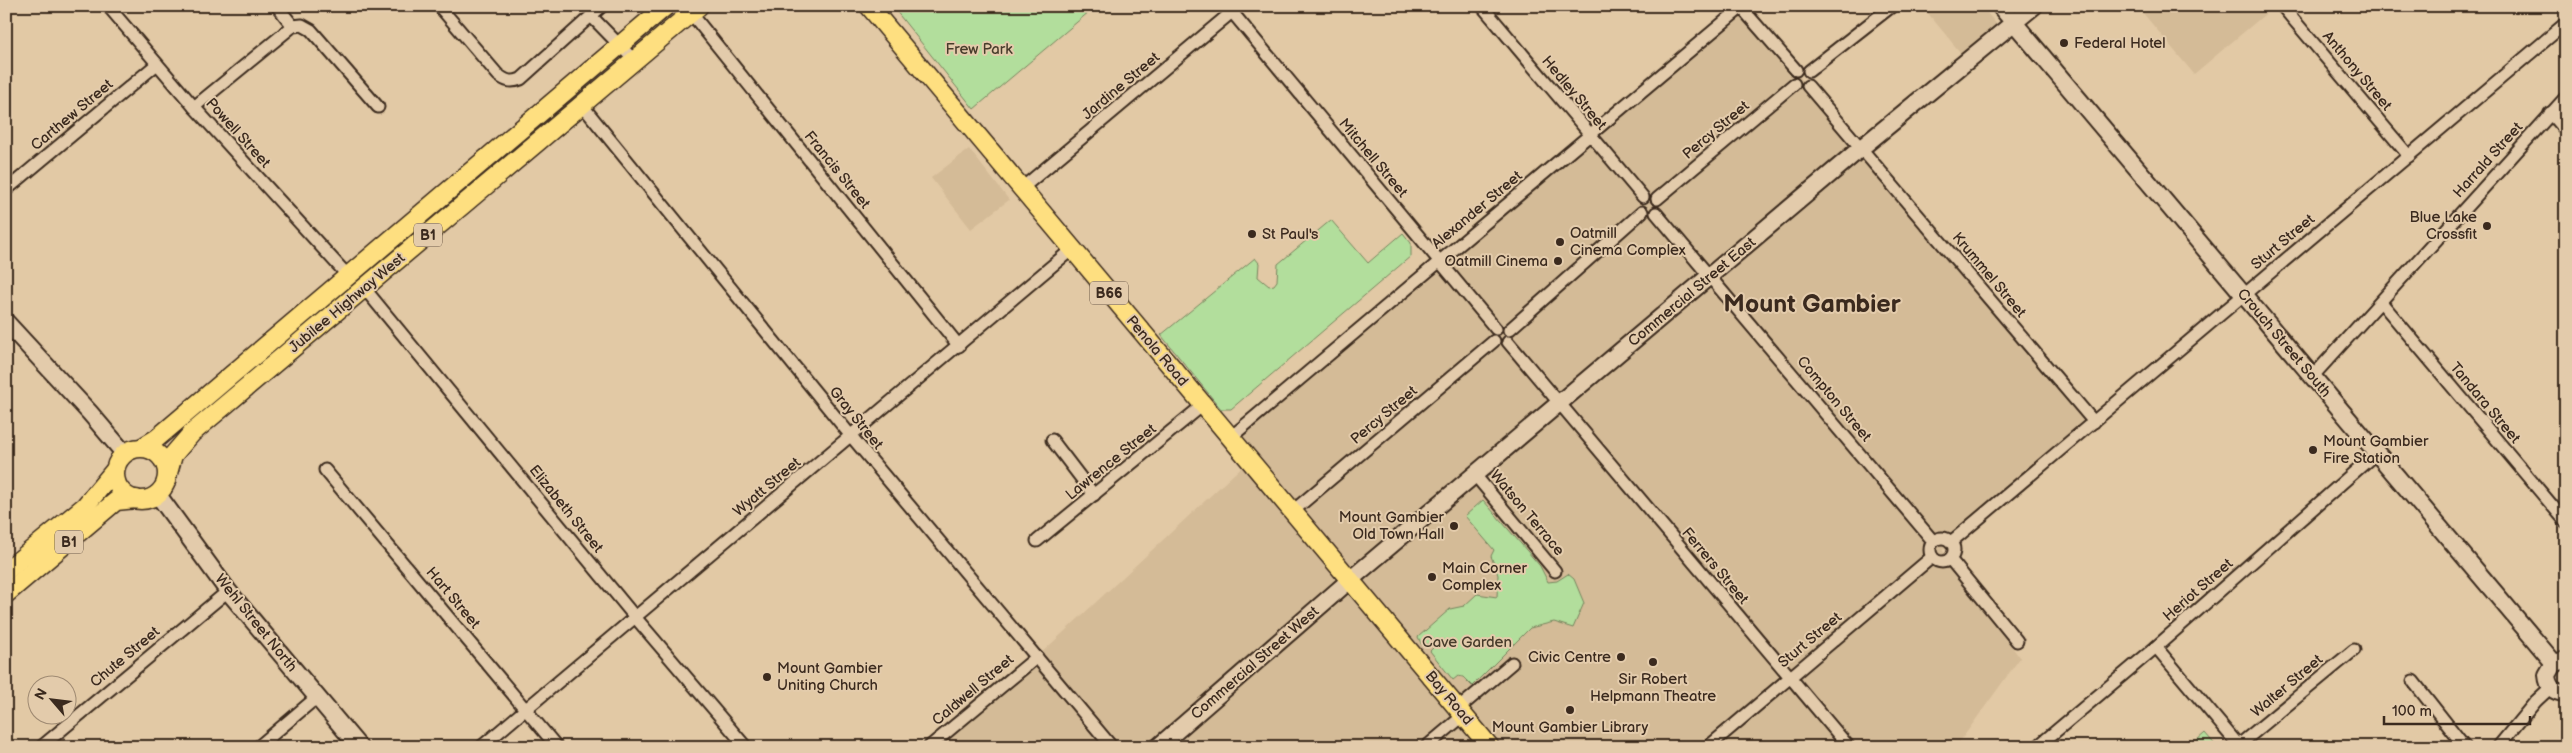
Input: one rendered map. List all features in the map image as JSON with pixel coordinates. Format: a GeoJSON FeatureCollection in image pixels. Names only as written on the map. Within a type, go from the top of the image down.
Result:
{"type":"FeatureCollection","features":[{"type":"Feature","properties":{"kind":"main road","name":"Jubilee Highway West"},"geometry":{"type":"LineString","coordinates":[[143,447],[156,439],[349,277],[666,6]]}},
{"type":"Feature","properties":{"kind":"main road","name":"Penola Road"},"geometry":{"type":"LineString","coordinates":[[869,6],[1351,579]]}},
{"type":"Feature","properties":{"kind":"main road","name":"Jubilee Highway West"},"geometry":{"type":"LineString","coordinates":[[168,473],[173,455],[181,443],[695,10]]}},
{"type":"Feature","properties":{"kind":"main road","name":"B1"},"geometry":{"type":"LineString","coordinates":[[6,571],[85,506],[114,471],[124,453],[133,448],[143,447]]}},
{"type":"Feature","properties":{"kind":"main road"},"geometry":{"type":"LineString","coordinates":[[143,447],[154,450],[162,457],[168,473]]}},
{"type":"Feature","properties":{"kind":"main road"},"geometry":{"type":"LineString","coordinates":[[114,471],[120,490],[128,497],[136,499]]}},
{"type":"Feature","properties":{"kind":"main road","name":"B1"},"geometry":{"type":"LineString","coordinates":[[6,594],[116,501],[149,499],[158,495],[164,486],[168,473]]}},
{"type":"Feature","properties":{"kind":"main road","name":"Bay Road"},"geometry":{"type":"LineString","coordinates":[[1351,579],[1490,747]]}},
{"type":"Feature","properties":{"kind":"street","name":"Powell Street"},"geometry":{"type":"LineString","coordinates":[[108,6],[194,107],[349,277]]}},
{"type":"Feature","properties":{"kind":"street"},"geometry":{"type":"LineString","coordinates":[[278,6],[293,26]]}},
{"type":"Feature","properties":{"kind":"street"},"geometry":{"type":"LineString","coordinates":[[439,6],[498,75],[504,80],[513,82],[521,79],[602,6]]}},
{"type":"Feature","properties":{"kind":"street","name":"Hedley Street"},"geometry":{"type":"LineString","coordinates":[[1482,6],[1643,198]]}},
{"type":"Feature","properties":{"kind":"street"},"geometry":{"type":"LineString","coordinates":[[1809,71],[1892,6]]}},
{"type":"Feature","properties":{"kind":"street","name":"Crouch Street South"},"geometry":{"type":"LineString","coordinates":[[2000,6],[2314,376],[2376,453],[2560,662]]}},
{"type":"Feature","properties":{"kind":"street","name":"Commercial Street East"},"geometry":{"type":"LineString","coordinates":[[1351,579],[1861,148],[2034,6]]}},
{"type":"Feature","properties":{"kind":"street","name":"Anthony Street"},"geometry":{"type":"LineString","coordinates":[[2282,6],[2409,156]]}},
{"type":"Feature","properties":{"kind":"street"},"geometry":{"type":"LineString","coordinates":[[1741,7],[1796,70]]}},
{"type":"Feature","properties":{"kind":"street","name":"Alexander Street"},"geometry":{"type":"LineString","coordinates":[[1231,438],[1741,7]]}},
{"type":"Feature","properties":{"kind":"street","name":"Jardine Street"},"geometry":{"type":"LineString","coordinates":[[1021,189],[1233,8]]}},
{"type":"Feature","properties":{"kind":"street","name":"Mitchell Street"},"geometry":{"type":"LineString","coordinates":[[1233,8],[1439,262],[1495,335]]}},
{"type":"Feature","properties":{"kind":"street","name":"Francis Street"},"geometry":{"type":"LineString","coordinates":[[695,10],[959,346]]}},
{"type":"Feature","properties":{"kind":"street"},"geometry":{"type":"LineString","coordinates":[[591,16],[634,60]]}},
{"type":"Feature","properties":{"kind":"street","name":"Sturt Street"},"geometry":{"type":"LineString","coordinates":[[1951,542],[2566,24]]}},
{"type":"Feature","properties":{"kind":"street"},"geometry":{"type":"LineString","coordinates":[[194,107],[293,26],[302,25],[311,30],[378,107]]}},
{"type":"Feature","properties":{"kind":"street","name":"Carthew Street"},"geometry":{"type":"LineString","coordinates":[[6,190],[157,64]]}},
{"type":"Feature","properties":{"kind":"street"},"geometry":{"type":"LineString","coordinates":[[1803,68],[1809,71],[1811,81],[1808,86],[1802,88],[1794,84],[1792,78],[1796,70],[1803,68]]}},
{"type":"Feature","properties":{"kind":"street","name":"Percy Street"},"geometry":{"type":"LineString","coordinates":[[1657,199],[1794,84]]}},
{"type":"Feature","properties":{"kind":"street","name":"Krummel Street"},"geometry":{"type":"LineString","coordinates":[[1808,86],[2094,422]]}},
{"type":"Feature","properties":{"kind":"street","name":"Harrald Street"},"geometry":{"type":"LineString","coordinates":[[2314,376],[2550,113],[2566,98]]}},
{"type":"Feature","properties":{"kind":"street","name":"Gray Street"},"geometry":{"type":"LineString","coordinates":[[582,104],[851,436],[1112,747]]}},
{"type":"Feature","properties":{"kind":"street"},"geometry":{"type":"LineString","coordinates":[[2550,113],[2566,132]]}},
{"type":"Feature","properties":{"kind":"street"},"geometry":{"type":"LineString","coordinates":[[1649,195],[1657,199],[1659,205],[1656,213],[1647,215],[1642,212],[1639,206],[1643,198],[1649,195]]}},
{"type":"Feature","properties":{"kind":"street"},"geometry":{"type":"LineString","coordinates":[[1508,330],[1642,212]]}},
{"type":"Feature","properties":{"kind":"street"},"geometry":{"type":"LineString","coordinates":[[1656,213],[1711,276]]}},
{"type":"Feature","properties":{"kind":"street","name":"Wyatt Street"},"geometry":{"type":"LineString","coordinates":[[481,747],[1072,249]]}},
{"type":"Feature","properties":{"kind":"street","name":"Compton Street"},"geometry":{"type":"LineString","coordinates":[[1711,276],[1933,541]]}},
{"type":"Feature","properties":{"kind":"street","name":"Elizabeth Street"},"geometry":{"type":"LineString","coordinates":[[365,288],[635,617],[746,747]]}},
{"type":"Feature","properties":{"kind":"street","name":"Tandara Street"},"geometry":{"type":"LineString","coordinates":[[2381,302],[2566,522]]}},
{"type":"Feature","properties":{"kind":"street"},"geometry":{"type":"LineString","coordinates":[[6,322],[90,413],[124,453]]}},
{"type":"Feature","properties":{"kind":"street"},"geometry":{"type":"LineString","coordinates":[[1504,327],[1511,335],[1508,342],[1502,345],[1495,335],[1504,327]]}},
{"type":"Feature","properties":{"kind":"street","name":"Percy Street"},"geometry":{"type":"LineString","coordinates":[[1292,511],[1495,335]]}},
{"type":"Feature","properties":{"kind":"street"},"geometry":{"type":"LineString","coordinates":[[1508,342],[1560,404]]}},
{"type":"Feature","properties":{"kind":"street","name":"Ferrers Street"},"geometry":{"type":"LineString","coordinates":[[1560,404],[1788,677],[1849,747]]}},
{"type":"Feature","properties":{"kind":"street","name":"Lawrence Street"},"geometry":{"type":"LineString","coordinates":[[1037,541],[1203,405]]}},
{"type":"Feature","properties":{"kind":"street"},"geometry":{"type":"LineString","coordinates":[[1052,440],[1094,495]]}},
{"type":"Feature","properties":{"kind":"street","name":"Heriot Street"},"geometry":{"type":"LineString","coordinates":[[2037,747],[2156,647],[2376,453]]}},
{"type":"Feature","properties":{"kind":"street","name":"Hart Street"},"geometry":{"type":"LineString","coordinates":[[325,470],[557,747]]}},
{"type":"Feature","properties":{"kind":"street","name":"Watson Terrace"},"geometry":{"type":"LineString","coordinates":[[1475,475],[1555,571]]}},
{"type":"Feature","properties":{"kind":"street","name":"Wehl Street North"},"geometry":{"type":"LineString","coordinates":[[158,495],[228,591],[359,747]]}},
{"type":"Feature","properties":{"kind":"street"},"geometry":{"type":"LineString","coordinates":[[1940,538],[1951,542],[1954,552],[1950,559],[1939,562],[1932,557],[1930,551],[1933,541],[1940,538]]}},
{"type":"Feature","properties":{"kind":"street","name":"Sturt Street"},"geometry":{"type":"LineString","coordinates":[[1708,747],[1788,677],[1932,557]]}},
{"type":"Feature","properties":{"kind":"street"},"geometry":{"type":"LineString","coordinates":[[1950,559],[2017,641]]}},
{"type":"Feature","properties":{"kind":"street","name":"Commercial Street West"},"geometry":{"type":"LineString","coordinates":[[1158,747],[1351,579]]}},
{"type":"Feature","properties":{"kind":"street","name":"Chute Street"},"geometry":{"type":"LineString","coordinates":[[41,747],[228,591]]}},
{"type":"Feature","properties":{"kind":"street"},"geometry":{"type":"LineString","coordinates":[[2156,647],[2239,746]]}},
{"type":"Feature","properties":{"kind":"street","name":"Walter Street"},"geometry":{"type":"LineString","coordinates":[[2239,746],[2354,650]]}},
{"type":"Feature","properties":{"kind":"street","name":"Caldwell Street"},"geometry":{"type":"LineString","coordinates":[[929,747],[1037,657]]}},
{"type":"Feature","properties":{"kind":"street"},"geometry":{"type":"LineString","coordinates":[[1426,747],[1512,662]]}},
{"type":"Feature","properties":{"kind":"street"},"geometry":{"type":"LineString","coordinates":[[2498,747],[2536,701],[2558,690],[2547,675],[2560,662]]}},
{"type":"Feature","properties":{"kind":"street"},"geometry":{"type":"LineString","coordinates":[[2413,681],[2465,747]]}},
{"type":"Feature","properties":{"kind":"street"},"geometry":{"type":"LineString","coordinates":[[258,747],[317,697]]}},
{"type":"Feature","properties":{"kind":"shaded area"},"geometry":{"type":"Polygon","coordinates":[[[1922,6],[1981,6],[1999,27],[1964,57],[1922,6]]]}},
{"type":"Feature","properties":{"kind":"shaded area"},"geometry":{"type":"Polygon","coordinates":[[[2137,6],[2267,6],[2270,10],[2194,74],[2137,6]]]}},
{"type":"Feature","properties":{"kind":"shaded area"},"geometry":{"type":"Polygon","coordinates":[[[1741,8],[2094,422],[1942,550],[2020,658],[1956,747],[929,747],[1037,657],[1249,460],[1231,437],[1741,8]]]}},
{"type":"Feature","properties":{"kind":"shaded area"},"geometry":{"type":"Polygon","coordinates":[[[969,149],[1009,200],[971,229],[931,178],[969,149]]]}},
{"type":"Feature","properties":{"kind":"green space","name":"Frew Park"},"geometry":{"type":"Polygon","coordinates":[[[892,6],[1096,6],[974,109],[892,6]]]}},
{"type":"Feature","properties":{"kind":"green space"},"geometry":{"type":"Polygon","coordinates":[[[1331,220],[1368,263],[1403,233],[1411,243],[1411,256],[1231,409],[1221,409],[1161,335],[1255,258],[1259,263],[1258,277],[1269,286],[1274,285],[1277,281],[1278,264],[1331,220]]]}},
{"type":"Feature","properties":{"kind":"green space","name":"Cave Garden"},"geometry":{"type":"Polygon","coordinates":[[[1483,500],[1540,566],[1548,582],[1557,581],[1568,574],[1574,579],[1584,603],[1573,628],[1554,622],[1530,628],[1472,686],[1463,677],[1458,676],[1453,680],[1430,651],[1433,648],[1431,644],[1422,645],[1418,637],[1450,609],[1464,606],[1477,594],[1497,597],[1498,575],[1491,556],[1494,550],[1465,516],[1483,500]]]}},
{"type":"Feature","properties":{"kind":"green space"},"geometry":{"type":"Polygon","coordinates":[[[2205,733],[2217,747],[2189,747],[2205,733]]]}},
{"type":"Feature","properties":{"kind":"place","name":"Federal Hotel"},"geometry":{"type":"Point","coordinates":[2064,43]}},
{"type":"Feature","properties":{"kind":"place","name":"Blue Lake Crossfit"},"geometry":{"type":"Point","coordinates":[2487,226]}},
{"type":"Feature","properties":{"kind":"place","name":"St Paul's"},"geometry":{"type":"Point","coordinates":[1252,234]}},
{"type":"Feature","properties":{"kind":"place","name":"Oatmill Cinema Complex"},"geometry":{"type":"Point","coordinates":[1560,242]}},
{"type":"Feature","properties":{"kind":"place","name":"Oatmill Cinema"},"geometry":{"type":"Point","coordinates":[1558,261]}},
{"type":"Feature","properties":{"kind":"place","name":"Mount Gambier Fire Station"},"geometry":{"type":"Point","coordinates":[2313,450]}},
{"type":"Feature","properties":{"kind":"place","name":"Mount Gambier Old Town Hall"},"geometry":{"type":"Point","coordinates":[1454,526]}},
{"type":"Feature","properties":{"kind":"place","name":"Main Corner Complex"},"geometry":{"type":"Point","coordinates":[1432,577]}},
{"type":"Feature","properties":{"kind":"place","name":"Civic Centre"},"geometry":{"type":"Point","coordinates":[1621,657]}},
{"type":"Feature","properties":{"kind":"place","name":"Sir Robert Helpmann Theatre"},"geometry":{"type":"Point","coordinates":[1653,662]}},
{"type":"Feature","properties":{"kind":"place","name":"Mount Gambier Uniting Church"},"geometry":{"type":"Point","coordinates":[767,677]}},
{"type":"Feature","properties":{"kind":"place","name":"Mount Gambier Library"},"geometry":{"type":"Point","coordinates":[1570,710]}},
{"type":"Feature","properties":{"kind":"district","name":"Mount Gambier"},"geometry":{"type":"Point","coordinates":[1812,304]}}]}
